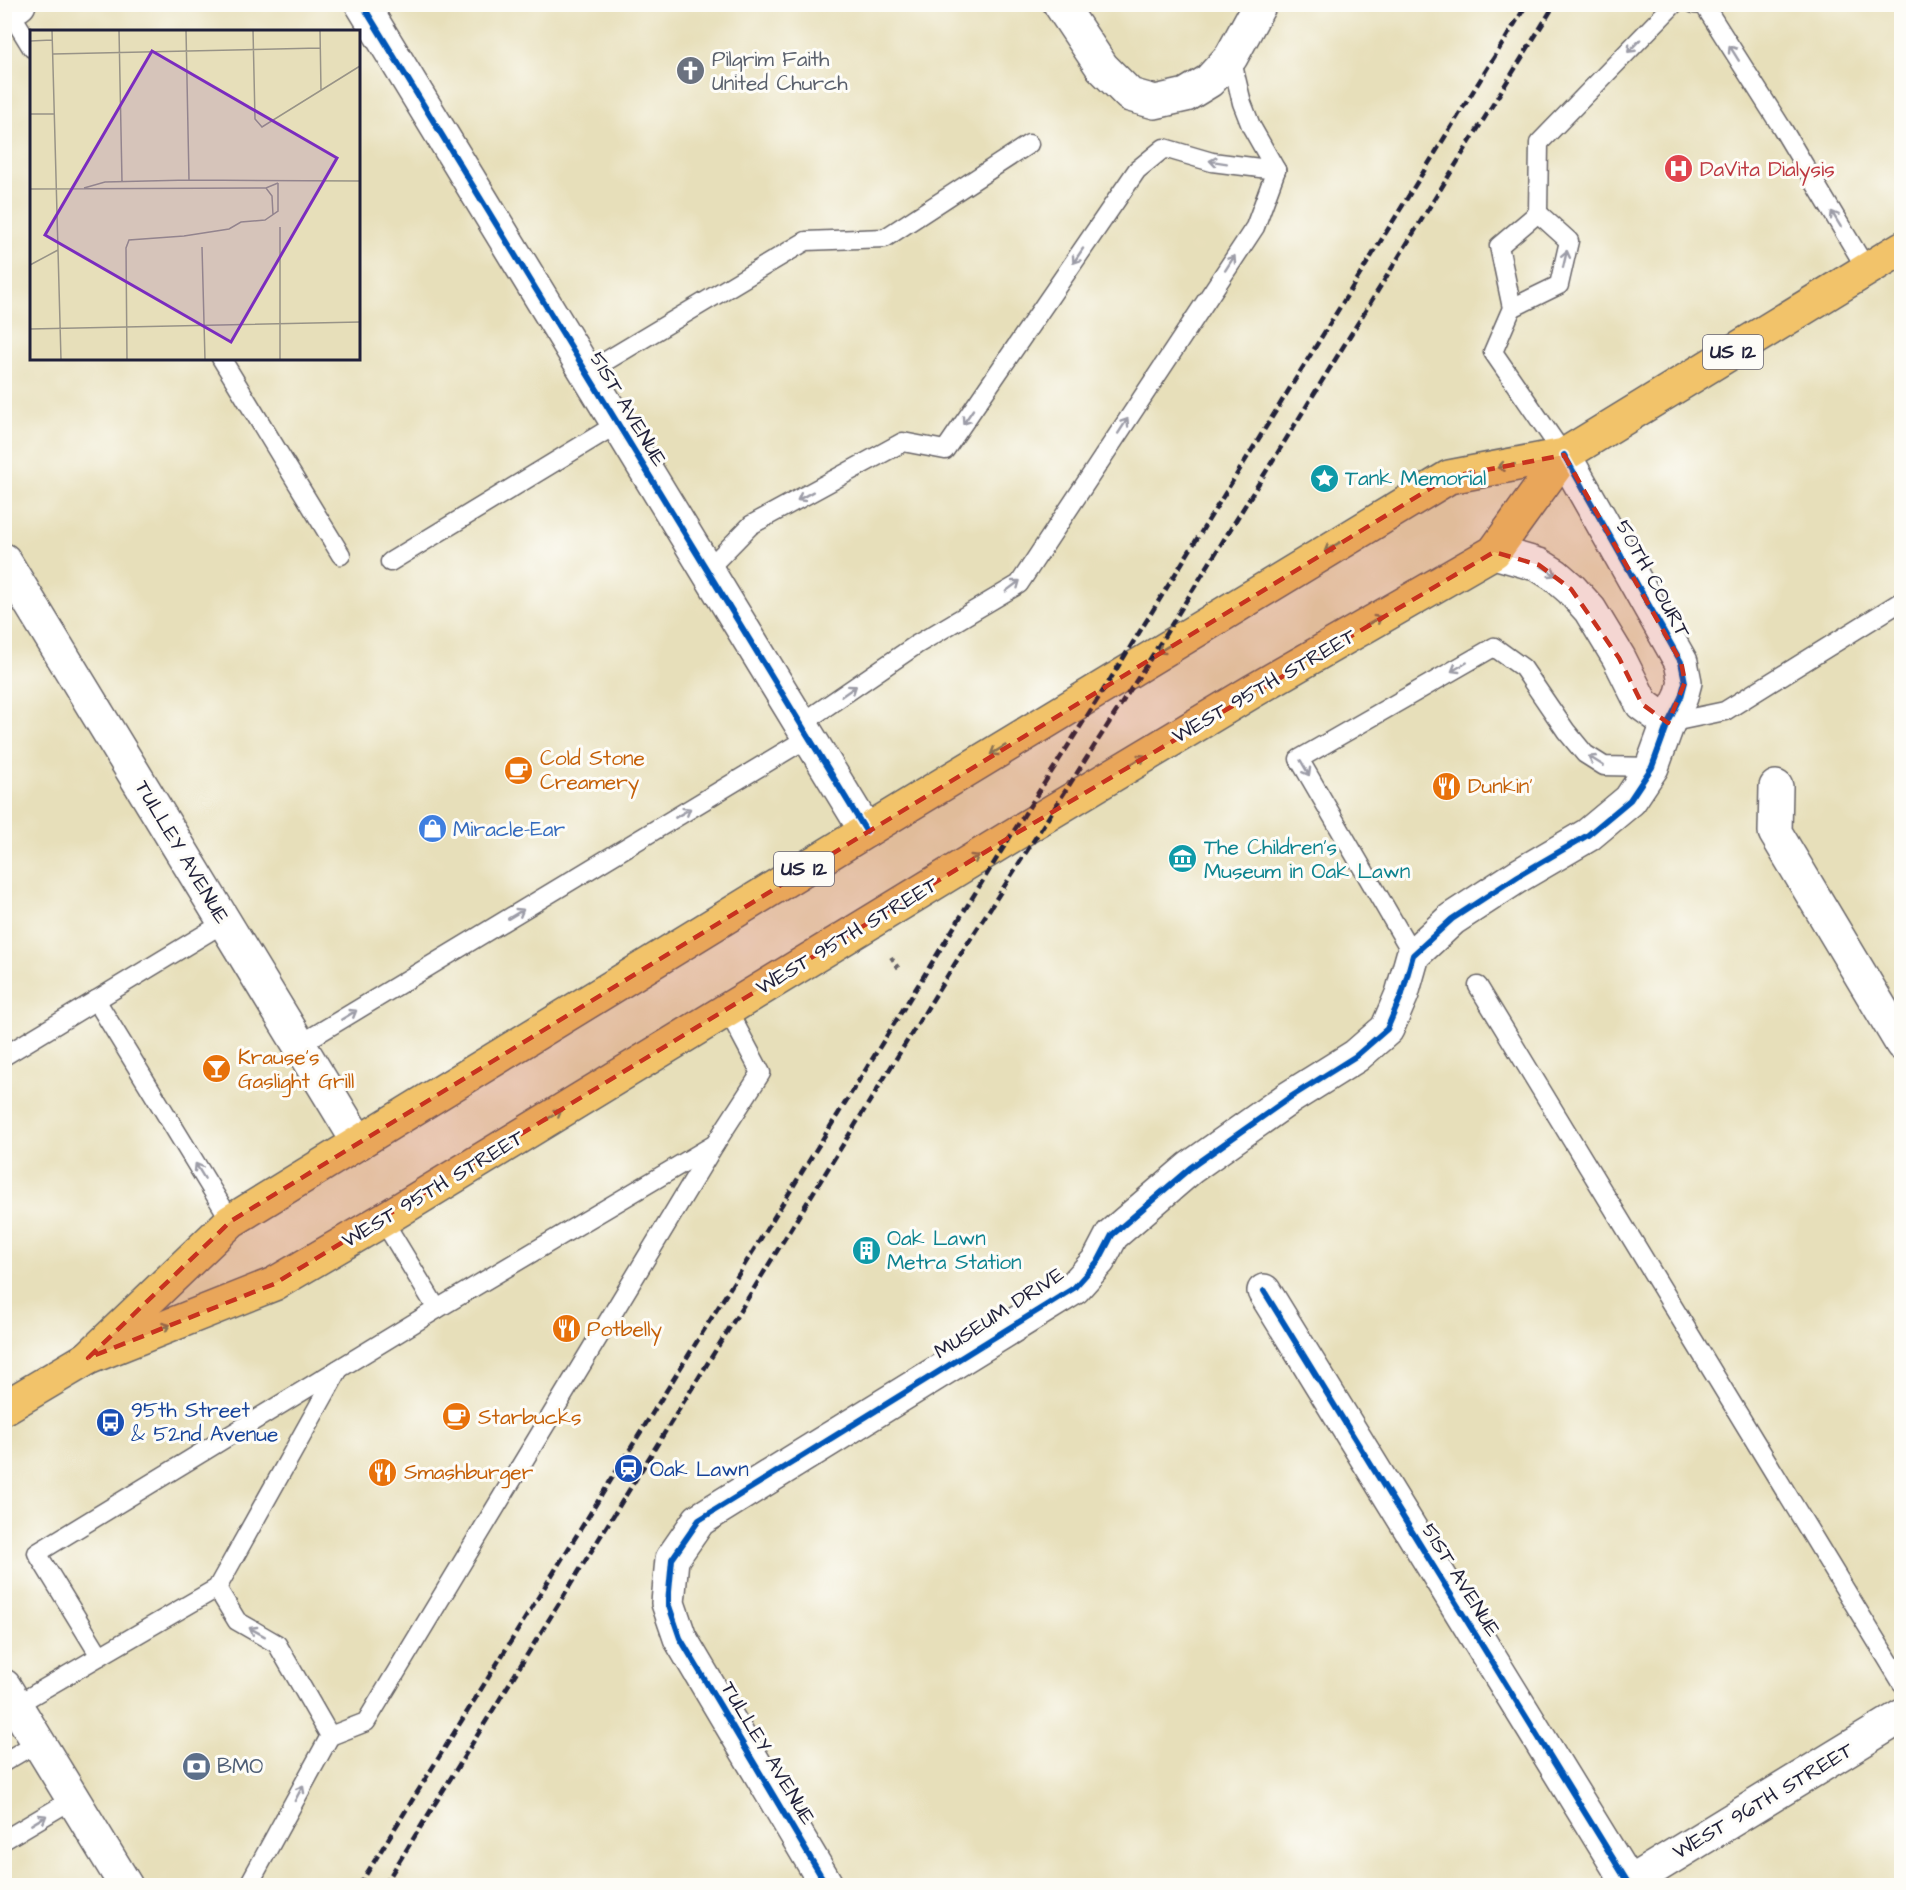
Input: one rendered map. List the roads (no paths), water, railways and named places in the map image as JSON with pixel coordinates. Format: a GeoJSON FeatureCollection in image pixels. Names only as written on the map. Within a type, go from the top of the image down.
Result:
{"type":"FeatureCollection","features":[{"type":"Feature","properties":{"kind":"main road","name":"WEST 95TH STREET"},"geometry":{"type":"LineString","coordinates":[[88,1358],[231,1221],[866,831],[1449,477],[1564,455],[1902,248]]}},
{"type":"Feature","properties":{"kind":"main road","name":"WEST 95TH STREET"},"geometry":{"type":"LineString","coordinates":[[4,1408],[88,1358],[274,1284],[1253,691],[1494,552],[1564,455]]}},
{"type":"Feature","properties":{"kind":"street","name":"51ST AVENUE"},"geometry":{"type":"LineString","coordinates":[[362,4],[866,831]]}},
{"type":"Feature","properties":{"kind":"street"},"geometry":{"type":"LineString","coordinates":[[1060,4],[1102,67],[1130,95],[1155,102],[1186,95],[1209,81],[1231,57],[1260,4]]}},
{"type":"Feature","properties":{"kind":"street","name":"50TH COURT"},"geometry":{"type":"LineString","coordinates":[[1413,955],[1452,919],[1518,876],[1588,835],[1630,800],[1653,767],[1668,723],[1681,697],[1685,682],[1681,662],[1564,455]]}},
{"type":"Feature","properties":{"kind":"street"},"geometry":{"type":"LineString","coordinates":[[1494,552],[1539,565],[1556,575],[1571,588],[1590,610],[1642,704],[1668,723]]}},
{"type":"Feature","properties":{"kind":"street","name":"TULLEY AVENUE"},"geometry":{"type":"LineString","coordinates":[[4,560],[359,1143]]}},
{"type":"Feature","properties":{"kind":"street"},"geometry":{"type":"LineString","coordinates":[[1776,787],[1775,832],[1902,1044]]}},
{"type":"Feature","properties":{"kind":"street","name":"MUSEUM DRIVE"},"geometry":{"type":"LineString","coordinates":[[680,1638],[668,1603],[672,1559],[699,1520],[1074,1288],[1099,1260],[1112,1235],[1190,1168],[1289,1098],[1356,1056],[1387,1029],[1402,994],[1413,955]]}},
{"type":"Feature","properties":{"kind":"street","name":"51ST AVENUE"},"geometry":{"type":"LineString","coordinates":[[1264,1291],[1628,1885]]}},
{"type":"Feature","properties":{"kind":"street","name":"TULLEY AVENUE"},"geometry":{"type":"LineString","coordinates":[[680,1638],[827,1886]]}},
{"type":"Feature","properties":{"kind":"street"},"geometry":{"type":"LineString","coordinates":[[10,1696],[126,1886]]}},
{"type":"Feature","properties":{"kind":"street","name":"WEST 96TH STREET"},"geometry":{"type":"LineString","coordinates":[[1628,1885],[1902,1716]]}},
{"type":"Feature","properties":{"kind":"lane"},"geometry":{"type":"LineString","coordinates":[[1512,308],[1559,285],[1569,241],[1538,213],[1539,143],[1674,4]]}},
{"type":"Feature","properties":{"kind":"lane"},"geometry":{"type":"LineString","coordinates":[[1694,4],[1704,5],[1867,270]]}},
{"type":"Feature","properties":{"kind":"lane"},"geometry":{"type":"LineString","coordinates":[[9,8],[30,45]]}},
{"type":"Feature","properties":{"kind":"lane"},"geometry":{"type":"LineString","coordinates":[[299,1045],[805,730],[916,645],[1019,584],[1255,227],[1276,170],[1251,126],[1242,103],[1231,57]]}},
{"type":"Feature","properties":{"kind":"lane"},"geometry":{"type":"LineString","coordinates":[[586,373],[806,241],[885,238],[1029,144]]}},
{"type":"Feature","properties":{"kind":"lane"},"geometry":{"type":"LineString","coordinates":[[707,570],[751,525],[903,442],[945,450],[1137,170],[1164,148],[1212,162],[1276,170]]}},
{"type":"Feature","properties":{"kind":"lane"},"geometry":{"type":"LineString","coordinates":[[1538,213],[1499,246],[1512,308],[1493,352],[1564,455]]}},
{"type":"Feature","properties":{"kind":"lane"},"geometry":{"type":"LineString","coordinates":[[222,360],[341,555]]}},
{"type":"Feature","properties":{"kind":"lane"},"geometry":{"type":"LineString","coordinates":[[390,562],[617,424]]}},
{"type":"Feature","properties":{"kind":"lane"},"geometry":{"type":"LineString","coordinates":[[1668,723],[1725,711],[1902,601]]}},
{"type":"Feature","properties":{"kind":"lane"},"geometry":{"type":"LineString","coordinates":[[1413,955],[1299,759],[1494,646],[1523,668],[1566,731],[1585,754],[1604,766],[1653,767]]}},
{"type":"Feature","properties":{"kind":"lane"},"geometry":{"type":"LineString","coordinates":[[4,1056],[225,922]]}},
{"type":"Feature","properties":{"kind":"lane"},"geometry":{"type":"LineString","coordinates":[[1478,986],[1902,1683]]}},
{"type":"Feature","properties":{"kind":"lane"},"geometry":{"type":"LineString","coordinates":[[96,1000],[231,1221]]}},
{"type":"Feature","properties":{"kind":"lane"},"geometry":{"type":"LineString","coordinates":[[248,1886],[330,1736],[366,1722],[715,1144],[761,1073],[727,1009]]}},
{"type":"Feature","properties":{"kind":"lane"},"geometry":{"type":"LineString","coordinates":[[100,1656],[36,1553],[437,1309],[715,1144]]}},
{"type":"Feature","properties":{"kind":"lane"},"geometry":{"type":"LineString","coordinates":[[383,1220],[437,1309]]}},
{"type":"Feature","properties":{"kind":"lane"},"geometry":{"type":"LineString","coordinates":[[10,1696],[100,1656],[217,1588],[340,1368]]}},
{"type":"Feature","properties":{"kind":"lane"},"geometry":{"type":"LineString","coordinates":[[217,1588],[237,1621],[277,1644],[330,1736]]}},
{"type":"Feature","properties":{"kind":"lane"},"geometry":{"type":"LineString","coordinates":[[4,1762],[38,1742]]}},
{"type":"Feature","properties":{"kind":"lane"},"geometry":{"type":"LineString","coordinates":[[4,1840],[73,1799]]}},
{"type":"Feature","properties":{"kind":"railway"},"geometry":{"type":"LineString","coordinates":[[359,1886],[1108,683],[1527,4]]}},
{"type":"Feature","properties":{"kind":"railway"},"geometry":{"type":"LineString","coordinates":[[384,1886],[964,949],[1152,656],[1555,4]]}},
{"type":"Feature","properties":{"kind":"place","name":"Pilgrim Faith United Church"},"geometry":{"type":"Point","coordinates":[691,71]}},
{"type":"Feature","properties":{"kind":"place","name":"DaVita Dialysis"},"geometry":{"type":"Point","coordinates":[1679,169]}},
{"type":"Feature","properties":{"kind":"place","name":"Tank Memorial"},"geometry":{"type":"Point","coordinates":[1324,478]}},
{"type":"Feature","properties":{"kind":"place","name":"Cold Stone Creamery"},"geometry":{"type":"Point","coordinates":[519,770]}},
{"type":"Feature","properties":{"kind":"place","name":"Dunkin'"},"geometry":{"type":"Point","coordinates":[1447,786]}},
{"type":"Feature","properties":{"kind":"place","name":"Miracle-Ear"},"geometry":{"type":"Point","coordinates":[432,829]}},
{"type":"Feature","properties":{"kind":"place","name":"The Children's Museum in Oak Lawn"},"geometry":{"type":"Point","coordinates":[1183,859]}},
{"type":"Feature","properties":{"kind":"place","name":"Krause's Gaslight Grill"},"geometry":{"type":"Point","coordinates":[217,1069]}},
{"type":"Feature","properties":{"kind":"place","name":"Oak Lawn Metra Station"},"geometry":{"type":"Point","coordinates":[866,1250]}},
{"type":"Feature","properties":{"kind":"place","name":"Potbelly"},"geometry":{"type":"Point","coordinates":[566,1329]}},
{"type":"Feature","properties":{"kind":"place","name":"Starbucks"},"geometry":{"type":"Point","coordinates":[457,1417]}},
{"type":"Feature","properties":{"kind":"place","name":"95th Street & 52nd Avenue"},"geometry":{"type":"Point","coordinates":[110,1422]}},
{"type":"Feature","properties":{"kind":"place","name":"Oak Lawn"},"geometry":{"type":"Point","coordinates":[629,1469]}},
{"type":"Feature","properties":{"kind":"place","name":"Smashburger"},"geometry":{"type":"Point","coordinates":[383,1472]}},
{"type":"Feature","properties":{"kind":"place","name":"BMO"},"geometry":{"type":"Point","coordinates":[196,1766]}}]}
